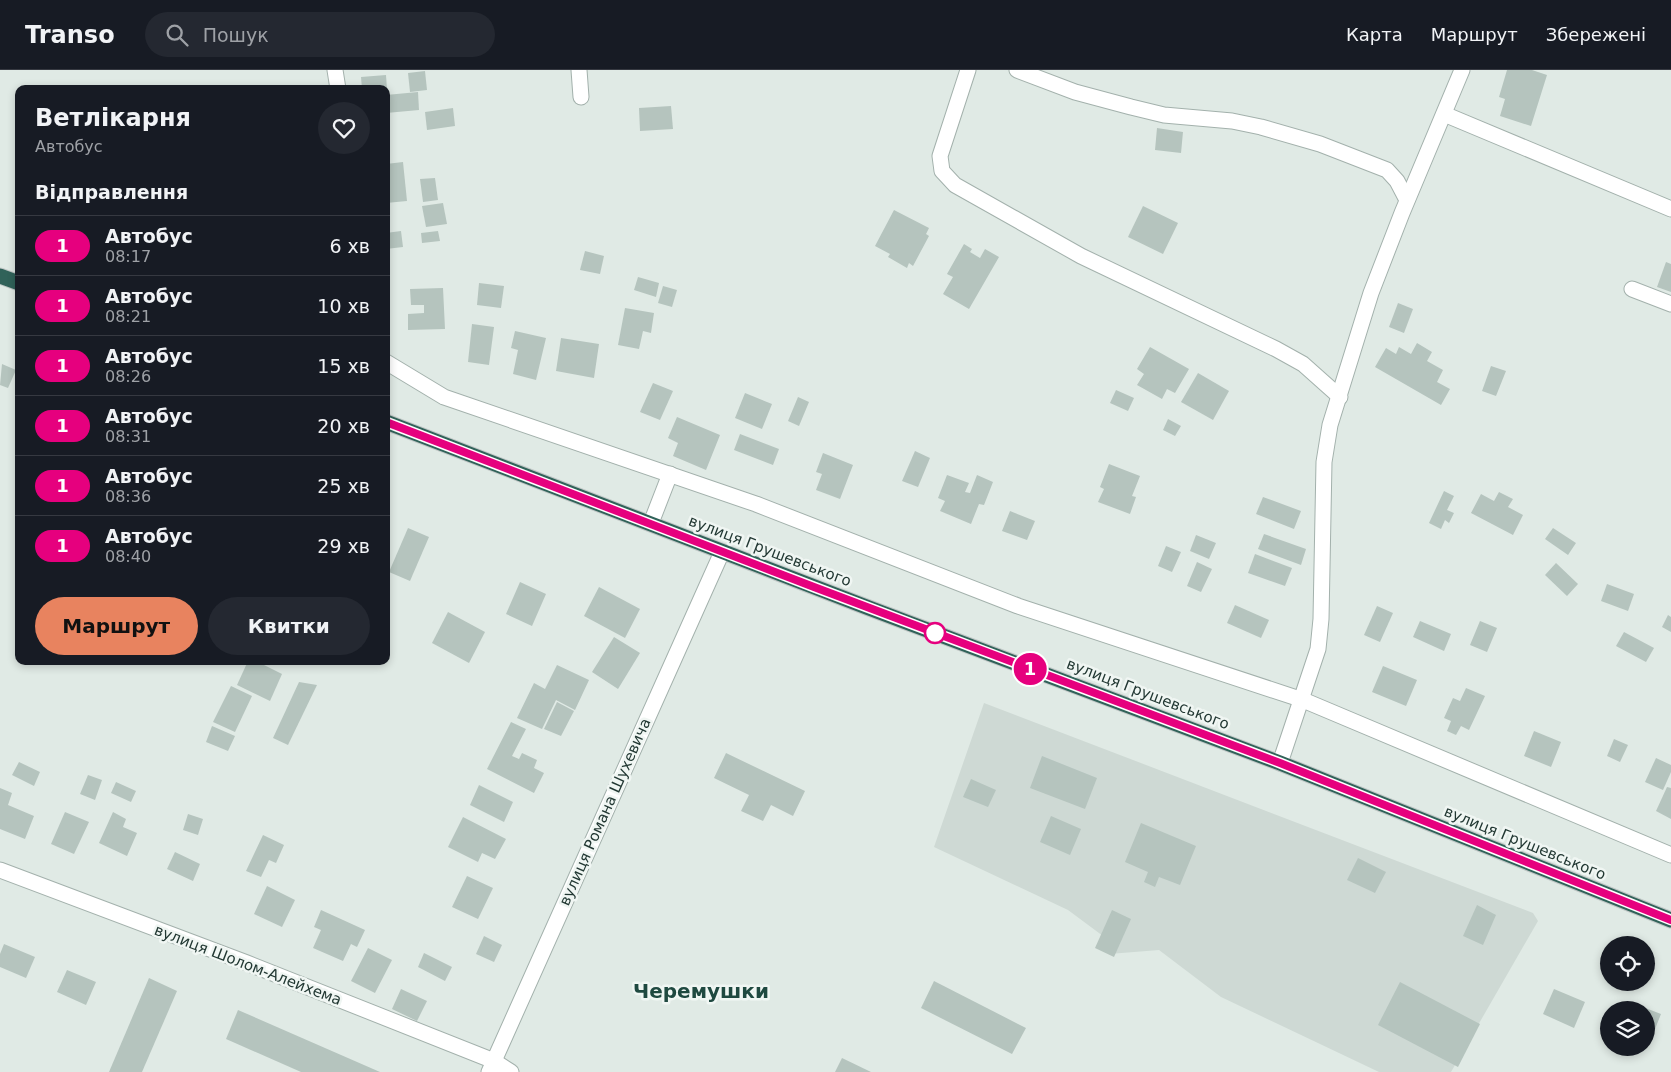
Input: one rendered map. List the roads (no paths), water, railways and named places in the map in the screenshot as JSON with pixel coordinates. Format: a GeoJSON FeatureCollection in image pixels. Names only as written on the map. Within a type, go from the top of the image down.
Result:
{"type":"FeatureCollection","features":[{"type":"Feature","properties":{"kind":"highway"},"geometry":{"type":"LineString","coordinates":[[0,276],[15,282]]}},
{"type":"Feature","properties":{"kind":"highway","name":"вулиця Грушевського"},"geometry":{"type":"LineString","coordinates":[[390,424],[722,552],[1280,763],[1671,920]]}},
{"type":"Feature","properties":{"kind":"street"},"geometry":{"type":"LineString","coordinates":[[335,70],[337,85]]}},
{"type":"Feature","properties":{"kind":"street"},"geometry":{"type":"LineString","coordinates":[[579,70],[581,97]]}},
{"type":"Feature","properties":{"kind":"street"},"geometry":{"type":"LineString","coordinates":[[968,70],[940,156],[942,171],[955,186],[1081,256],[1276,349],[1303,364],[1340,396]]}},
{"type":"Feature","properties":{"kind":"street"},"geometry":{"type":"LineString","coordinates":[[1017,70],[1076,92],[1130,107],[1164,115],[1254,125],[1320,144],[1366,160],[1387,170],[1397,182],[1407,200]]}},
{"type":"Feature","properties":{"kind":"street"},"geometry":{"type":"LineString","coordinates":[[1280,763],[1303,700],[1306,680],[1318,649],[1321,618],[1324,462],[1330,425],[1371,293],[1407,200],[1462,70]]}},
{"type":"Feature","properties":{"kind":"street"},"geometry":{"type":"LineString","coordinates":[[1444,114],[1671,209]]}},
{"type":"Feature","properties":{"kind":"street"},"geometry":{"type":"LineString","coordinates":[[1632,289],[1671,304]]}},
{"type":"Feature","properties":{"kind":"street"},"geometry":{"type":"LineString","coordinates":[[390,364],[444,397],[756,504],[1018,606],[1303,700],[1671,856]]}},
{"type":"Feature","properties":{"kind":"street"},"geometry":{"type":"LineString","coordinates":[[651,523],[670,474]]}},
{"type":"Feature","properties":{"kind":"street","name":"вулиця Романа Шухевича"},"geometry":{"type":"LineString","coordinates":[[492,1067],[722,552]]}},
{"type":"Feature","properties":{"kind":"street","name":"вулиця Шолом-Алейхема"},"geometry":{"type":"LineString","coordinates":[[0,870],[247,963],[492,1067],[511,1072]]}},
{"type":"Feature","properties":{"kind":"district","name":"Черемушки"},"geometry":{"type":"Point","coordinates":[701,991]}}]}
